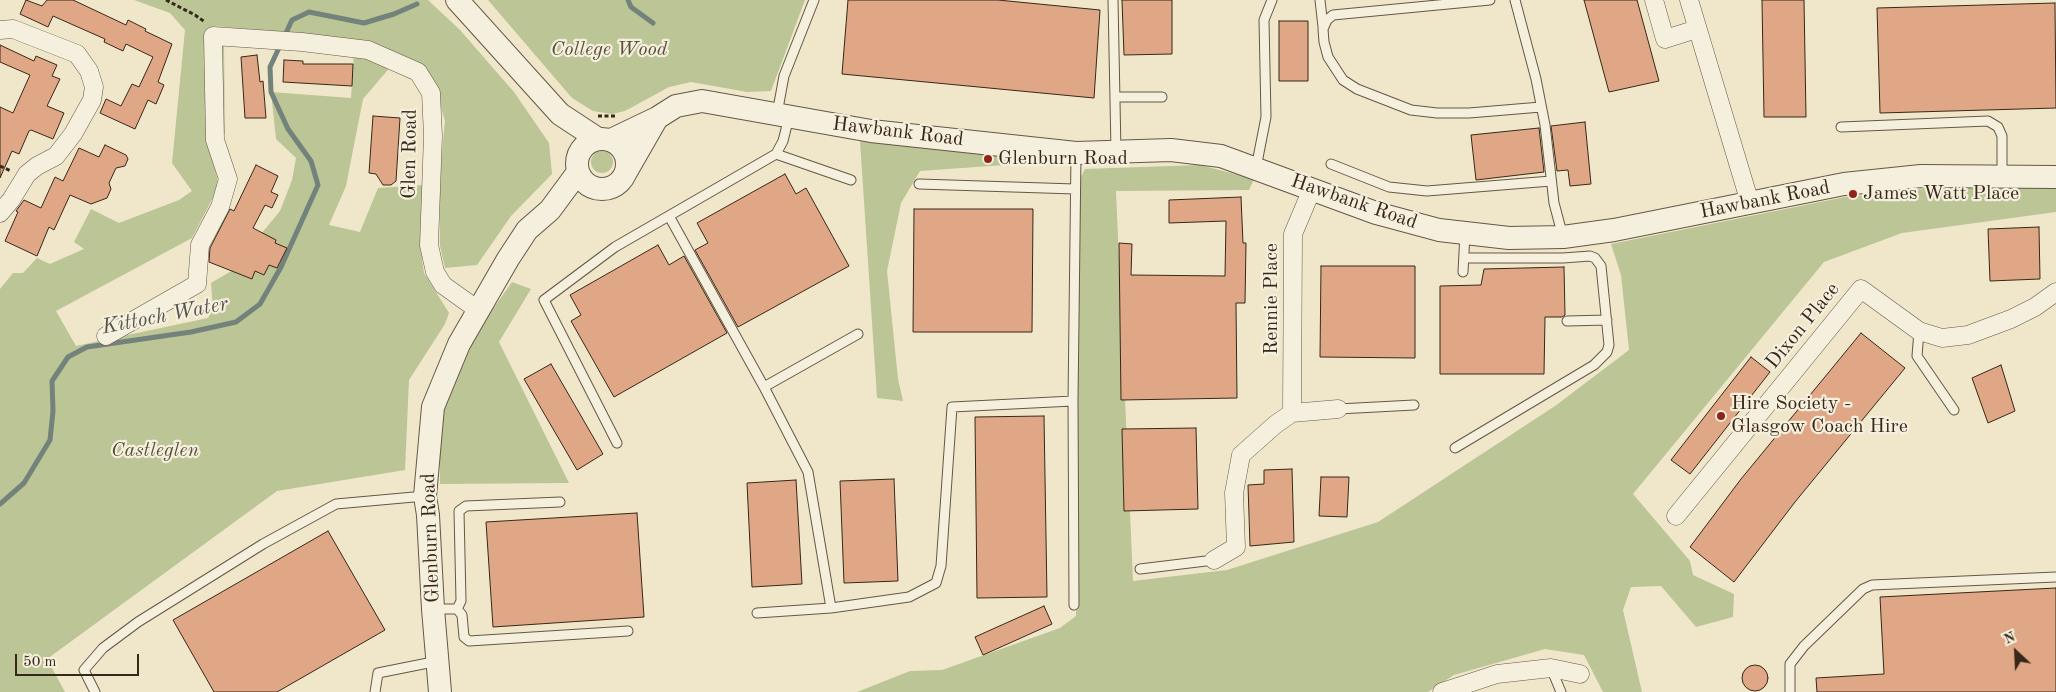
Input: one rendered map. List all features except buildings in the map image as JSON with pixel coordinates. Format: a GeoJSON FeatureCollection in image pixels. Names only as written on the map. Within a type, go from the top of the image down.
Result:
{"type":"FeatureCollection","features":[{"type":"Feature","properties":{"kind":"street"},"geometry":{"type":"LineString","coordinates":[[458,0],[560,114],[622,148],[627,159],[626,172],[620,181],[611,187],[600,189],[587,184],[578,165],[560,114]]}},
{"type":"Feature","properties":{"kind":"street"},"geometry":{"type":"LineString","coordinates":[[1654,0],[1665,39],[1697,29]]}},
{"type":"Feature","properties":{"kind":"street"},"geometry":{"type":"LineString","coordinates":[[1689,0],[1750,203]]}},
{"type":"Feature","properties":{"kind":"street"},"geometry":{"type":"LineString","coordinates":[[0,30],[13,29],[77,54],[89,71],[94,88],[92,100],[74,134],[56,156],[37,166],[27,174],[11,200],[0,212]]}},
{"type":"Feature","properties":{"kind":"street","name":"Glen Road"},"geometry":{"type":"LineString","coordinates":[[213,36],[302,42],[368,50],[418,72],[431,93],[433,136],[429,245],[435,272],[443,285],[478,310]]}},
{"type":"Feature","properties":{"kind":"street"},"geometry":{"type":"LineString","coordinates":[[106,336],[197,284],[200,245],[220,208],[228,179],[215,140],[213,36]]}},
{"type":"Feature","properties":{"kind":"street","name":"Hawbank Road"},"geometry":{"type":"LineString","coordinates":[[605,140],[657,118],[676,106],[702,101],[871,131],[1076,153],[1171,150],[1221,156],[1376,213],[1439,230],[1509,238],[1563,237],[1614,230],[1844,184],[1921,176],[2056,177]]}},
{"type":"Feature","properties":{"kind":"street","name":"Hawbank Road"},"geometry":{"type":"LineString","coordinates":[[626,172],[657,118]]}},
{"type":"Feature","properties":{"kind":"street"},"geometry":{"type":"LineString","coordinates":[[578,165],[585,145],[605,140]]}},
{"type":"Feature","properties":{"kind":"street","name":"Glenburn Road"},"geometry":{"type":"LineString","coordinates":[[550,210],[578,165]]}},
{"type":"Feature","properties":{"kind":"street","name":"Glenburn Road"},"geometry":{"type":"LineString","coordinates":[[440,692],[428,515],[425,496],[433,407],[459,344],[526,230],[550,210],[600,189]]}},
{"type":"Feature","properties":{"kind":"street","name":"Rennie Place"},"geometry":{"type":"LineString","coordinates":[[1292,413],[1294,234],[1312,189]]}},
{"type":"Feature","properties":{"kind":"street","name":"Dixon Place"},"geometry":{"type":"LineString","coordinates":[[1676,516],[1861,289],[1919,330],[1942,338],[1968,336],[2027,311],[2056,292]]}},
{"type":"Feature","properties":{"kind":"street"},"geometry":{"type":"LineString","coordinates":[[1214,560],[1236,548],[1234,493],[1241,455],[1276,424],[1292,413],[1338,409]]}},
{"type":"Feature","properties":{"kind":"street"},"geometry":{"type":"LineString","coordinates":[[1442,692],[1496,674],[1551,668],[1580,674]]}},
{"type":"Feature","properties":{"kind":"lane"},"geometry":{"type":"LineString","coordinates":[[617,443],[544,300],[615,247],[776,154],[783,141],[784,76],[814,0]]}},
{"type":"Feature","properties":{"kind":"lane"},"geometry":{"type":"LineString","coordinates":[[1113,0],[1116,151]]}},
{"type":"Feature","properties":{"kind":"lane"},"geometry":{"type":"LineString","coordinates":[[1256,168],[1266,117],[1264,20],[1272,0]]}},
{"type":"Feature","properties":{"kind":"lane"},"geometry":{"type":"LineString","coordinates":[[1320,0],[1328,58],[1343,80],[1357,89],[1411,110],[1437,113],[1469,113],[1541,107]]}},
{"type":"Feature","properties":{"kind":"lane"},"geometry":{"type":"LineString","coordinates":[[1323,29],[1327,20],[1334,15],[1490,0]]}},
{"type":"Feature","properties":{"kind":"lane"},"geometry":{"type":"LineString","coordinates":[[1515,0],[1536,79],[1554,203],[1563,237]]}},
{"type":"Feature","properties":{"kind":"lane"},"geometry":{"type":"LineString","coordinates":[[1114,97],[1162,97]]}},
{"type":"Feature","properties":{"kind":"lane"},"geometry":{"type":"LineString","coordinates":[[1841,127],[1988,121],[1998,127],[2002,136],[2002,176]]}},
{"type":"Feature","properties":{"kind":"lane"},"geometry":{"type":"LineString","coordinates":[[1074,605],[1073,401],[1076,153]]}},
{"type":"Feature","properties":{"kind":"lane"},"geometry":{"type":"LineString","coordinates":[[776,154],[851,180]]}},
{"type":"Feature","properties":{"kind":"lane"},"geometry":{"type":"LineString","coordinates":[[1331,164],[1389,187],[1427,191],[1551,181]]}},
{"type":"Feature","properties":{"kind":"lane"},"geometry":{"type":"LineString","coordinates":[[918,184],[1075,189]]}},
{"type":"Feature","properties":{"kind":"lane"},"geometry":{"type":"LineString","coordinates":[[669,216],[764,387],[808,472],[831,608]]}},
{"type":"Feature","properties":{"kind":"lane"},"geometry":{"type":"LineString","coordinates":[[1463,272],[1465,233]]}},
{"type":"Feature","properties":{"kind":"lane"},"geometry":{"type":"LineString","coordinates":[[1455,448],[1594,365],[1607,352],[1609,345],[1601,266],[1595,258],[1590,256],[1464,258]]}},
{"type":"Feature","properties":{"kind":"lane"},"geometry":{"type":"LineString","coordinates":[[1567,321],[1607,320]]}},
{"type":"Feature","properties":{"kind":"lane"},"geometry":{"type":"LineString","coordinates":[[1919,330],[1916,356],[1954,410]]}},
{"type":"Feature","properties":{"kind":"lane"},"geometry":{"type":"LineString","coordinates":[[764,387],[858,334]]}},
{"type":"Feature","properties":{"kind":"lane"},"geometry":{"type":"LineString","coordinates":[[757,614],[831,608],[909,597],[936,583],[941,566],[952,407],[1073,401]]}},
{"type":"Feature","properties":{"kind":"lane"},"geometry":{"type":"LineString","coordinates":[[1338,409],[1414,405]]}},
{"type":"Feature","properties":{"kind":"lane"},"geometry":{"type":"LineString","coordinates":[[95,692],[84,670],[103,648],[138,622],[263,544],[336,504],[425,496]]}},
{"type":"Feature","properties":{"kind":"lane"},"geometry":{"type":"LineString","coordinates":[[457,608],[461,602],[459,511],[466,506],[560,502]]}},
{"type":"Feature","properties":{"kind":"lane"},"geometry":{"type":"LineString","coordinates":[[1140,569],[1214,560]]}},
{"type":"Feature","properties":{"kind":"lane"},"geometry":{"type":"LineString","coordinates":[[1790,692],[1790,664],[1804,646],[1863,588],[1872,585],[2056,577]]}},
{"type":"Feature","properties":{"kind":"lane"},"geometry":{"type":"LineString","coordinates":[[433,609],[457,608]]}},
{"type":"Feature","properties":{"kind":"lane"},"geometry":{"type":"LineString","coordinates":[[457,608],[462,615],[464,636],[469,641],[628,631]]}},
{"type":"Feature","properties":{"kind":"lane"},"geometry":{"type":"LineString","coordinates":[[375,692],[378,673],[438,660]]}},
{"type":"Feature","properties":{"kind":"lane"},"geometry":{"type":"LineString","coordinates":[[1551,668],[1561,692]]}},
{"type":"Feature","properties":{"kind":"path"},"geometry":{"type":"LineString","coordinates":[[166,0],[208,24],[213,36]]}},
{"type":"Feature","properties":{"kind":"path"},"geometry":{"type":"LineString","coordinates":[[593,115],[607,117],[624,114]]}},
{"type":"Feature","properties":{"kind":"green space","name":"Castleglen"},"geometry":{"type":"Polygon","coordinates":[[[134,0],[428,0],[460,30],[514,92],[549,143],[552,174],[511,216],[477,265],[445,268],[440,246],[439,182],[445,121],[436,89],[421,66],[302,34],[214,26],[206,34],[224,44],[225,134],[207,136],[219,186],[192,238],[56,311],[76,346],[208,318],[213,308],[211,283],[245,263],[261,234],[280,211],[292,180],[296,158],[276,139],[271,92],[351,98],[354,52],[392,65],[363,99],[346,186],[329,225],[360,232],[378,188],[424,185],[422,259],[424,273],[449,313],[445,324],[409,380],[405,470],[277,491],[47,659],[65,692],[0,692],[0,289],[13,273],[23,273],[37,258],[50,264],[84,249],[74,242],[91,209],[119,223],[179,200],[192,191],[172,163],[185,30],[170,13],[134,0]]]}},
{"type":"Feature","properties":{"kind":"green space","name":"College Wood"},"geometry":{"type":"Polygon","coordinates":[[[488,0],[805,0],[771,91],[747,92],[691,82],[669,87],[625,111],[612,114],[593,111],[572,98],[488,0]]]}},
{"type":"Feature","properties":{"kind":"green space"},"geometry":{"type":"Polygon","coordinates":[[[860,141],[1013,156],[1004,165],[920,171],[901,203],[887,271],[898,379],[903,401],[877,398],[860,141]]]}},
{"type":"Feature","properties":{"kind":"green space"},"geometry":{"type":"Polygon","coordinates":[[[602,151],[610,154],[613,162],[610,170],[602,173],[594,170],[591,162],[594,154],[602,151]]]}},
{"type":"Feature","properties":{"kind":"green space"},"geometry":{"type":"Polygon","coordinates":[[[1200,165],[1254,179],[1249,190],[1116,191],[1133,581],[1227,570],[1378,522],[1555,406],[1629,350],[1621,275],[1611,244],[1845,197],[1950,186],[2056,188],[2056,212],[1902,233],[1824,262],[1633,494],[1690,561],[1693,575],[1734,594],[1733,617],[1696,627],[1661,586],[1631,587],[1623,610],[1642,692],[1603,692],[1584,655],[1545,649],[1454,675],[1428,692],[857,692],[910,671],[942,670],[1060,628],[1076,616],[1075,189],[1085,169],[1200,165]]]}},
{"type":"Feature","properties":{"kind":"green space"},"geometry":{"type":"Polygon","coordinates":[[[512,282],[531,289],[499,342],[569,483],[440,484],[439,415],[462,353],[512,282]]]}},
{"type":"Feature","properties":{"kind":"waterway"},"geometry":{"type":"LineString","coordinates":[[628,0],[631,7],[653,23]]}},
{"type":"Feature","properties":{"kind":"waterway","name":"Kittoch Water"},"geometry":{"type":"LineString","coordinates":[[0,504],[24,483],[50,440],[53,411],[52,381],[68,357],[87,347],[191,332],[236,322],[260,304],[281,267],[318,185],[311,161],[288,129],[271,92],[270,67],[292,20],[309,12],[364,23],[394,14],[417,4]]}},
{"type":"Feature","properties":{"kind":"place","name":"Glenburn Road"},"geometry":{"type":"Point","coordinates":[988,159]}},
{"type":"Feature","properties":{"kind":"place","name":"James Watt Place"},"geometry":{"type":"Point","coordinates":[1853,194]}},
{"type":"Feature","properties":{"kind":"place","name":"Hire Society - Glasgow Coach Hire"},"geometry":{"type":"Point","coordinates":[1721,416]}}]}
